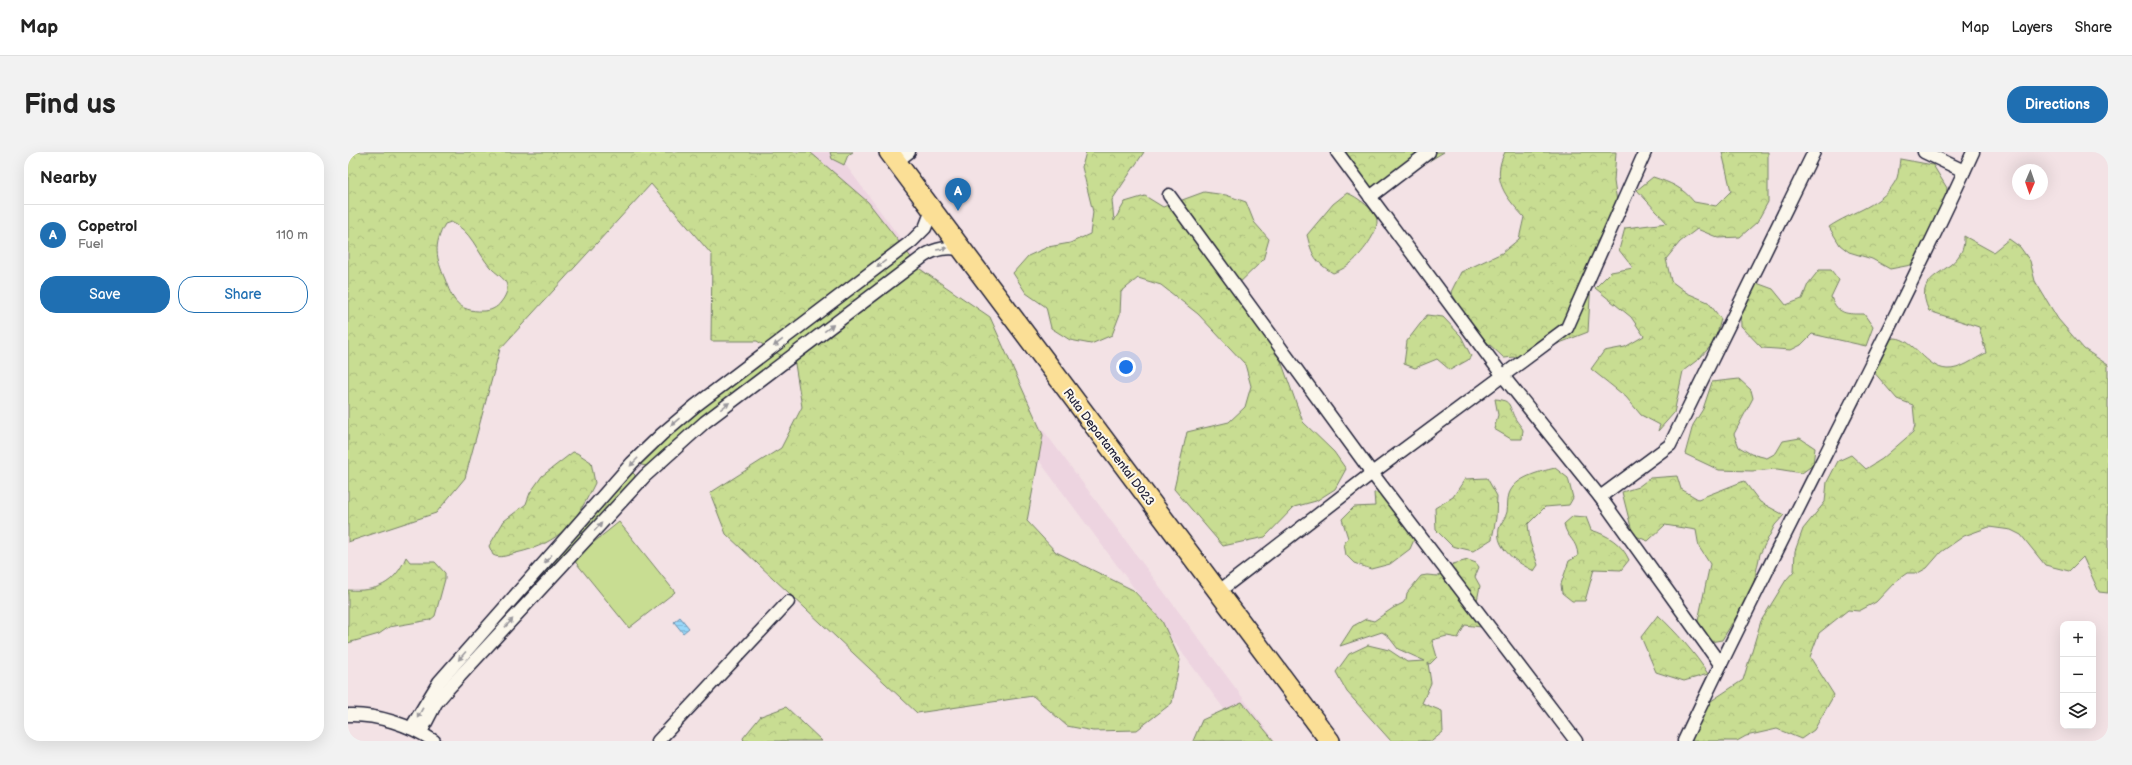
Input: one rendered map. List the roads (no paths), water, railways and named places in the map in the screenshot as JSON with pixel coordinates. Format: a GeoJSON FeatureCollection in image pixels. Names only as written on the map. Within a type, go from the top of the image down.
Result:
{"type":"FeatureCollection","features":[{"type":"Feature","properties":{"kind":"main road","name":"Ruta Departamental D023"},"geometry":{"type":"LineString","coordinates":[[898,155],[932,210],[1330,741]]}},
{"type":"Feature","properties":{"kind":"street"},"geometry":{"type":"LineString","coordinates":[[1336,152],[1502,376],[1600,497],[1720,664]]}},
{"type":"Feature","properties":{"kind":"street"},"geometry":{"type":"LineString","coordinates":[[1370,197],[1429,152]]}},
{"type":"Feature","properties":{"kind":"street"},"geometry":{"type":"LineString","coordinates":[[1218,592],[1372,472],[1567,328],[1645,152]]}},
{"type":"Feature","properties":{"kind":"street"},"geometry":{"type":"LineString","coordinates":[[1600,497],[1670,445],[1814,152]]}},
{"type":"Feature","properties":{"kind":"street"},"geometry":{"type":"LineString","coordinates":[[1924,152],[1964,171]]}},
{"type":"Feature","properties":{"kind":"street"},"geometry":{"type":"LineString","coordinates":[[1684,741],[1720,664],[1841,426],[1973,152]]}},
{"type":"Feature","properties":{"kind":"street"},"geometry":{"type":"LineString","coordinates":[[1169,195],[1372,472],[1576,741]]}},
{"type":"Feature","properties":{"kind":"street"},"geometry":{"type":"LineString","coordinates":[[416,730],[438,682],[632,463],[694,406],[920,234],[928,222],[932,210]]}},
{"type":"Feature","properties":{"kind":"street"},"geometry":{"type":"LineString","coordinates":[[416,730],[447,690],[645,476],[673,449],[711,418],[924,256],[937,249],[948,247],[962,249]]}},
{"type":"Feature","properties":{"kind":"street"},"geometry":{"type":"LineString","coordinates":[[658,741],[788,602]]}},
{"type":"Feature","properties":{"kind":"street"},"geometry":{"type":"LineString","coordinates":[[348,715],[360,715],[416,730],[434,741]]}},
{"type":"Feature","properties":{"kind":"water"},"geometry":{"type":"Polygon","coordinates":[[[680,617],[689,628],[683,633],[674,622],[680,617]]]}},
{"type":"Feature","properties":{"kind":"place","name":"Copetrol"},"geometry":{"type":"Point","coordinates":[958,211]}}]}
